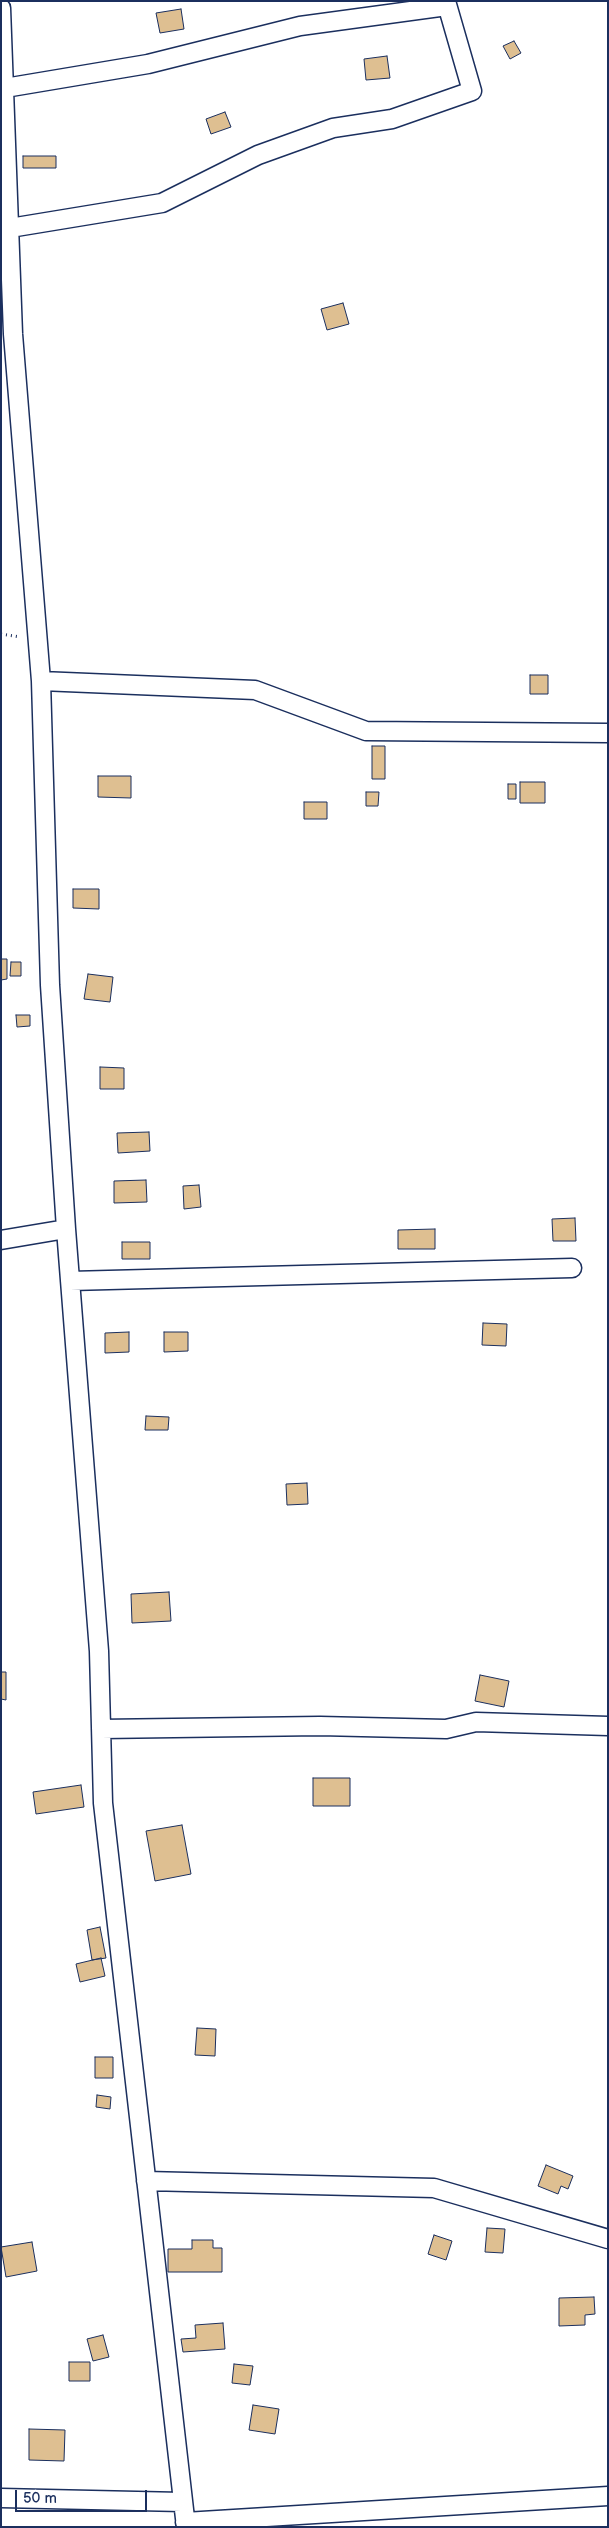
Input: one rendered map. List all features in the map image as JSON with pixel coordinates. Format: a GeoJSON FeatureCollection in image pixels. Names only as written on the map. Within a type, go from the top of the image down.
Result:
{"type":"FeatureCollection","features":[{"type":"Feature","properties":{"kind":"street"},"geometry":{"type":"LineString","coordinates":[[5,88],[148,64],[300,26],[447,4],[472,91],[392,119],[333,128],[258,155],[162,202],[10,228]]}},
{"type":"Feature","properties":{"kind":"street"},"geometry":{"type":"LineString","coordinates":[[1,8],[13,334],[41,681],[50,985],[66,1228],[99,1651],[103,1803],[186,2524],[608,2496]]}},
{"type":"Feature","properties":{"kind":"street"},"geometry":{"type":"LineString","coordinates":[[41,681],[256,690],[366,731],[608,733]]}},
{"type":"Feature","properties":{"kind":"street"},"geometry":{"type":"LineString","coordinates":[[1,1240],[66,1228]]}},
{"type":"Feature","properties":{"kind":"street"},"geometry":{"type":"LineString","coordinates":[[70,1281],[572,1268]]}},
{"type":"Feature","properties":{"kind":"street"},"geometry":{"type":"LineString","coordinates":[[101,1729],[320,1726],[446,1729],[476,1722],[608,1726]]}},
{"type":"Feature","properties":{"kind":"street"},"geometry":{"type":"LineString","coordinates":[[146,2180],[434,2188],[608,2239]]}},
{"type":"Feature","properties":{"kind":"street"},"geometry":{"type":"LineString","coordinates":[[1,2498],[182,2502]]}},
{"type":"Feature","properties":{"kind":"building"},"geometry":{"type":"Polygon","coordinates":[[[181,9],[184,29],[160,33],[156,13],[181,9]]]}},
{"type":"Feature","properties":{"kind":"building"},"geometry":{"type":"Polygon","coordinates":[[[514,41],[521,53],[510,59],[503,46],[514,41]]]}},
{"type":"Feature","properties":{"kind":"building"},"geometry":{"type":"Polygon","coordinates":[[[387,56],[390,78],[366,80],[364,59],[387,56]]]}},
{"type":"Feature","properties":{"kind":"building"},"geometry":{"type":"Polygon","coordinates":[[[225,112],[231,127],[211,134],[206,119],[225,112]]]}},
{"type":"Feature","properties":{"kind":"building"},"geometry":{"type":"Polygon","coordinates":[[[23,156],[56,156],[56,168],[23,168],[23,156]]]}},
{"type":"Feature","properties":{"kind":"building"},"geometry":{"type":"Polygon","coordinates":[[[343,303],[349,324],[327,330],[321,309],[343,303]]]}},
{"type":"Feature","properties":{"kind":"building"},"geometry":{"type":"Polygon","coordinates":[[[530,675],[548,675],[548,694],[530,694],[530,675]]]}},
{"type":"Feature","properties":{"kind":"building"},"geometry":{"type":"Polygon","coordinates":[[[372,746],[385,746],[385,779],[372,779],[372,746]]]}},
{"type":"Feature","properties":{"kind":"building"},"geometry":{"type":"Polygon","coordinates":[[[98,776],[131,776],[131,798],[98,797],[98,776]]]}},
{"type":"Feature","properties":{"kind":"building"},"geometry":{"type":"Polygon","coordinates":[[[520,782],[545,782],[545,803],[520,803],[520,782]]]}},
{"type":"Feature","properties":{"kind":"building"},"geometry":{"type":"Polygon","coordinates":[[[508,784],[516,784],[516,799],[508,799],[508,784]]]}},
{"type":"Feature","properties":{"kind":"building"},"geometry":{"type":"Polygon","coordinates":[[[366,792],[379,792],[378,806],[366,806],[366,792]]]}},
{"type":"Feature","properties":{"kind":"building"},"geometry":{"type":"Polygon","coordinates":[[[304,802],[327,802],[327,819],[304,819],[304,802]]]}},
{"type":"Feature","properties":{"kind":"building"},"geometry":{"type":"Polygon","coordinates":[[[73,889],[99,889],[99,909],[73,908],[73,889]]]}},
{"type":"Feature","properties":{"kind":"building"},"geometry":{"type":"Polygon","coordinates":[[[1,959],[7,959],[7,979],[1,980],[1,959]]]}},
{"type":"Feature","properties":{"kind":"building"},"geometry":{"type":"Polygon","coordinates":[[[11,962],[21,962],[21,976],[10,976],[11,962]]]}},
{"type":"Feature","properties":{"kind":"building"},"geometry":{"type":"Polygon","coordinates":[[[88,974],[113,977],[110,1002],[84,999],[88,974]]]}},
{"type":"Feature","properties":{"kind":"building"},"geometry":{"type":"Polygon","coordinates":[[[16,1015],[30,1015],[30,1026],[17,1027],[16,1015]]]}},
{"type":"Feature","properties":{"kind":"building"},"geometry":{"type":"Polygon","coordinates":[[[100,1067],[124,1068],[124,1089],[100,1089],[100,1067]]]}},
{"type":"Feature","properties":{"kind":"building"},"geometry":{"type":"Polygon","coordinates":[[[149,1132],[150,1151],[118,1153],[117,1133],[149,1132]]]}},
{"type":"Feature","properties":{"kind":"building"},"geometry":{"type":"Polygon","coordinates":[[[146,1180],[147,1202],[114,1203],[114,1181],[146,1180]]]}},
{"type":"Feature","properties":{"kind":"building"},"geometry":{"type":"Polygon","coordinates":[[[199,1185],[201,1207],[184,1209],[183,1186],[199,1185]]]}},
{"type":"Feature","properties":{"kind":"building"},"geometry":{"type":"Polygon","coordinates":[[[575,1218],[576,1241],[553,1241],[552,1219],[575,1218]]]}},
{"type":"Feature","properties":{"kind":"building"},"geometry":{"type":"Polygon","coordinates":[[[435,1229],[435,1249],[398,1249],[398,1230],[435,1229]]]}},
{"type":"Feature","properties":{"kind":"building"},"geometry":{"type":"Polygon","coordinates":[[[122,1242],[150,1242],[150,1259],[122,1259],[122,1242]]]}},
{"type":"Feature","properties":{"kind":"building"},"geometry":{"type":"Polygon","coordinates":[[[483,1323],[507,1324],[506,1346],[482,1345],[483,1323]]]}},
{"type":"Feature","properties":{"kind":"building"},"geometry":{"type":"Polygon","coordinates":[[[129,1332],[129,1352],[105,1353],[105,1333],[129,1332]]]}},
{"type":"Feature","properties":{"kind":"building"},"geometry":{"type":"Polygon","coordinates":[[[164,1332],[188,1332],[188,1351],[164,1352],[164,1332]]]}},
{"type":"Feature","properties":{"kind":"building"},"geometry":{"type":"Polygon","coordinates":[[[146,1416],[169,1417],[168,1430],[145,1430],[146,1416]]]}},
{"type":"Feature","properties":{"kind":"building"},"geometry":{"type":"Polygon","coordinates":[[[307,1483],[308,1504],[287,1505],[286,1484],[307,1483]]]}},
{"type":"Feature","properties":{"kind":"building"},"geometry":{"type":"Polygon","coordinates":[[[169,1592],[171,1621],[132,1623],[131,1594],[169,1592]]]}},
{"type":"Feature","properties":{"kind":"building"},"geometry":{"type":"Polygon","coordinates":[[[1,1672],[6,1672],[6,1700],[1,1699],[1,1672]]]}},
{"type":"Feature","properties":{"kind":"building"},"geometry":{"type":"Polygon","coordinates":[[[480,1675],[509,1681],[504,1707],[475,1701],[480,1675]]]}},
{"type":"Feature","properties":{"kind":"building"},"geometry":{"type":"Polygon","coordinates":[[[313,1778],[350,1778],[350,1806],[313,1806],[313,1778]]]}},
{"type":"Feature","properties":{"kind":"building"},"geometry":{"type":"Polygon","coordinates":[[[81,1785],[84,1807],[36,1814],[33,1792],[81,1785]]]}},
{"type":"Feature","properties":{"kind":"building"},"geometry":{"type":"Polygon","coordinates":[[[182,1825],[191,1874],[155,1881],[146,1831],[182,1825]]]}},
{"type":"Feature","properties":{"kind":"building"},"geometry":{"type":"Polygon","coordinates":[[[100,1927],[106,1958],[92,1960],[87,1930],[100,1927]]]}},
{"type":"Feature","properties":{"kind":"building"},"geometry":{"type":"Polygon","coordinates":[[[101,1958],[105,1976],[80,1982],[76,1964],[101,1958]]]}},
{"type":"Feature","properties":{"kind":"building"},"geometry":{"type":"Polygon","coordinates":[[[197,2028],[216,2029],[215,2056],[195,2055],[197,2028]]]}},
{"type":"Feature","properties":{"kind":"building"},"geometry":{"type":"Polygon","coordinates":[[[95,2057],[113,2057],[113,2078],[95,2078],[95,2057]]]}},
{"type":"Feature","properties":{"kind":"building"},"geometry":{"type":"Polygon","coordinates":[[[97,2095],[111,2097],[110,2109],[96,2107],[97,2095]]]}},
{"type":"Feature","properties":{"kind":"building"},"geometry":{"type":"Polygon","coordinates":[[[546,2165],[573,2176],[568,2189],[561,2186],[558,2194],[538,2186],[546,2165]]]}},
{"type":"Feature","properties":{"kind":"building"},"geometry":{"type":"Polygon","coordinates":[[[487,2228],[505,2229],[503,2253],[485,2252],[487,2228]]]}},
{"type":"Feature","properties":{"kind":"building"},"geometry":{"type":"Polygon","coordinates":[[[434,2235],[452,2241],[446,2260],[428,2254],[434,2235]]]}},
{"type":"Feature","properties":{"kind":"building"},"geometry":{"type":"Polygon","coordinates":[[[192,2240],[213,2240],[213,2248],[222,2248],[222,2272],[168,2272],[168,2249],[192,2249],[192,2240]]]}},
{"type":"Feature","properties":{"kind":"building"},"geometry":{"type":"Polygon","coordinates":[[[32,2242],[37,2271],[6,2277],[1,2247],[32,2242]]]}},
{"type":"Feature","properties":{"kind":"building"},"geometry":{"type":"Polygon","coordinates":[[[594,2297],[595,2314],[585,2315],[585,2325],[559,2326],[559,2298],[594,2297]]]}},
{"type":"Feature","properties":{"kind":"building"},"geometry":{"type":"Polygon","coordinates":[[[223,2323],[225,2349],[183,2352],[181,2339],[196,2338],[195,2325],[223,2323]]]}},
{"type":"Feature","properties":{"kind":"building"},"geometry":{"type":"Polygon","coordinates":[[[103,2335],[109,2357],[93,2361],[87,2339],[103,2335]]]}},
{"type":"Feature","properties":{"kind":"building"},"geometry":{"type":"Polygon","coordinates":[[[69,2362],[90,2362],[90,2381],[69,2381],[69,2362]]]}},
{"type":"Feature","properties":{"kind":"building"},"geometry":{"type":"Polygon","coordinates":[[[234,2364],[253,2366],[250,2385],[232,2383],[234,2364]]]}},
{"type":"Feature","properties":{"kind":"building"},"geometry":{"type":"Polygon","coordinates":[[[253,2405],[279,2409],[275,2434],[249,2430],[253,2405]]]}},
{"type":"Feature","properties":{"kind":"building"},"geometry":{"type":"Polygon","coordinates":[[[29,2429],[65,2430],[64,2461],[29,2460],[29,2429]]]}}]}
